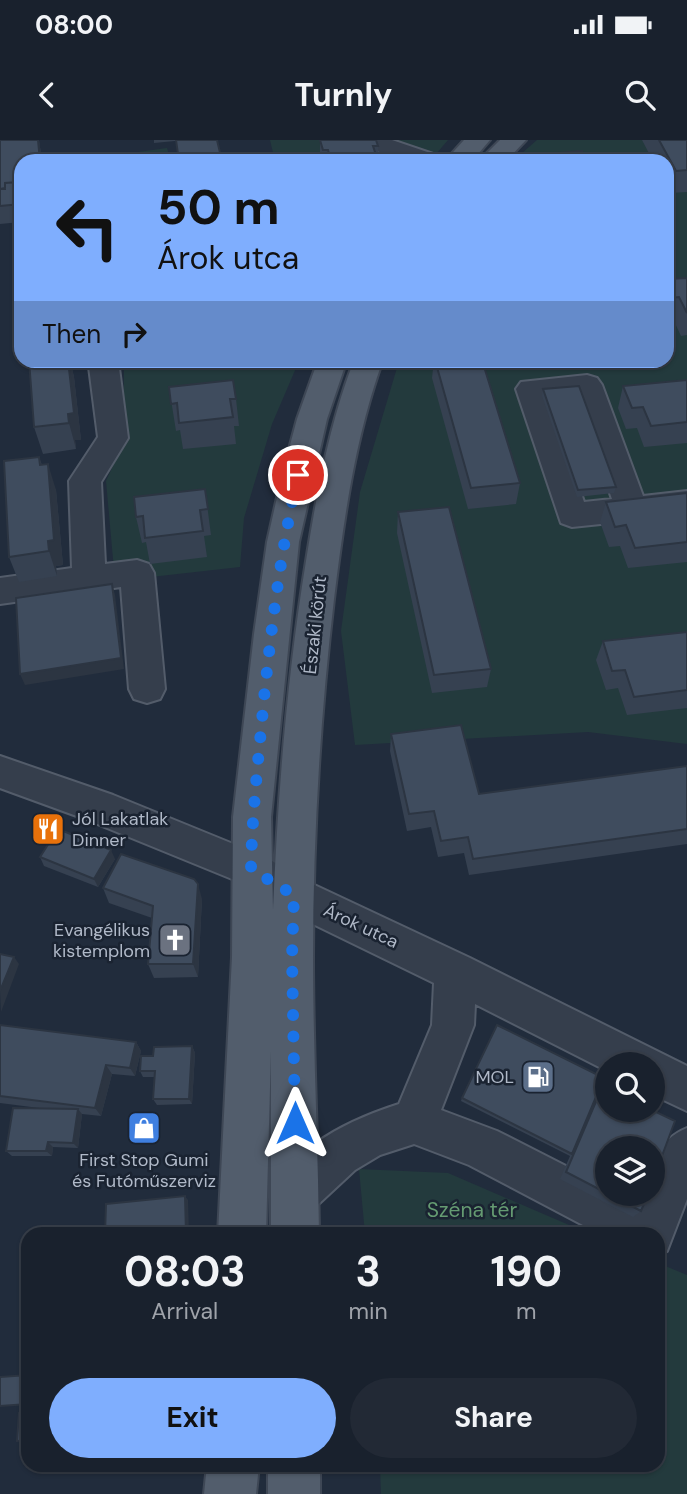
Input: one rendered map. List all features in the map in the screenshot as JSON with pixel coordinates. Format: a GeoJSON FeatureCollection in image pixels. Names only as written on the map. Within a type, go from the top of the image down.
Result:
{"type":"FeatureCollection","features":[{"type":"Feature","properties":{"kind":"main road"},"geometry":{"type":"LineString","coordinates":[[465,154],[478,140]]}},
{"type":"Feature","properties":{"kind":"main road"},"geometry":{"type":"LineString","coordinates":[[499,154],[514,140]]}},
{"type":"Feature","properties":{"kind":"main road"},"geometry":{"type":"LineString","coordinates":[[242,1227],[253,957],[251,869],[254,795],[283,542],[312,419],[330,368]]}},
{"type":"Feature","properties":{"kind":"main road","name":"Északi körút"},"geometry":{"type":"LineString","coordinates":[[294,895],[298,790],[317,596],[343,439],[366,368]]}},
{"type":"Feature","properties":{"kind":"main road"},"geometry":{"type":"LineString","coordinates":[[294,895],[292,970],[295,1214]]}},
{"type":"Feature","properties":{"kind":"main road"},"geometry":{"type":"LineString","coordinates":[[230,1494],[232,1472]]}},
{"type":"Feature","properties":{"kind":"main road"},"geometry":{"type":"LineString","coordinates":[[294,1472],[294,1494]]}},
{"type":"Feature","properties":{"kind":"street"},"geometry":{"type":"LineString","coordinates":[[368,140],[409,154]]}},
{"type":"Feature","properties":{"kind":"street"},"geometry":{"type":"LineString","coordinates":[[89,578],[85,481],[113,438],[104,368]]}},
{"type":"Feature","properties":{"kind":"street"},"geometry":{"type":"LineString","coordinates":[[632,509],[687,503]]}},
{"type":"Feature","properties":{"kind":"street"},"geometry":{"type":"LineString","coordinates":[[0,592],[137,573],[147,689]]}},
{"type":"Feature","properties":{"kind":"street","name":"Árok utca"},"geometry":{"type":"LineString","coordinates":[[0,772],[99,807],[251,869],[294,895],[456,972],[614,1052]]}},
{"type":"Feature","properties":{"kind":"street"},"geometry":{"type":"LineString","coordinates":[[414,1122],[453,1025],[456,972]]}},
{"type":"Feature","properties":{"kind":"street"},"geometry":{"type":"LineString","coordinates":[[665,1078],[687,1089]]}},
{"type":"Feature","properties":{"kind":"street"},"geometry":{"type":"LineString","coordinates":[[295,1214],[339,1154],[370,1136],[414,1122],[481,1147],[636,1227]]}},
{"type":"Feature","properties":{"kind":"street"},"geometry":{"type":"LineString","coordinates":[[653,1227],[677,1166],[687,1150]]}},
{"type":"Feature","properties":{"kind":"green space"},"geometry":{"type":"Polygon","coordinates":[[[270,140],[448,140],[436,154],[273,154],[270,140]]]}},
{"type":"Feature","properties":{"kind":"green space"},"geometry":{"type":"Polygon","coordinates":[[[537,140],[687,140],[687,744],[588,732],[355,745],[341,631],[360,492],[397,368],[674,368],[674,154],[521,154],[537,140]]]}},
{"type":"Feature","properties":{"kind":"green space"},"geometry":{"type":"Polygon","coordinates":[[[167,148],[169,154],[124,154],[167,148]]]}},
{"type":"Feature","properties":{"kind":"green space"},"geometry":{"type":"Polygon","coordinates":[[[124,368],[296,368],[272,424],[244,518],[240,567],[115,581],[106,481],[123,444],[124,368]]]}},
{"type":"Feature","properties":{"kind":"green space","name":"Széna tér"},"geometry":{"type":"Polygon","coordinates":[[[359,1169],[448,1173],[574,1227],[364,1227],[359,1169]]]}},
{"type":"Feature","properties":{"kind":"green space"},"geometry":{"type":"Polygon","coordinates":[[[665,1266],[687,1275],[687,1494],[381,1494],[380,1472],[665,1472],[665,1266]]]}},
{"type":"Feature","properties":{"kind":"building"},"geometry":{"type":"Polygon","coordinates":[[[0,140],[38,140],[39,154],[14,154],[14,182],[5,183],[5,188],[0,189],[0,140]]]}},
{"type":"Feature","properties":{"kind":"building"},"geometry":{"type":"Polygon","coordinates":[[[176,140],[217,140],[220,154],[178,154],[176,140]]]}},
{"type":"Feature","properties":{"kind":"building"},"geometry":{"type":"Polygon","coordinates":[[[320,140],[376,140],[378,146],[373,146],[376,154],[329,154],[328,150],[323,150],[320,140]]]}},
{"type":"Feature","properties":{"kind":"building"},"geometry":{"type":"Polygon","coordinates":[[[659,140],[687,140],[687,170],[676,171],[674,154],[667,154],[659,140]]]}},
{"type":"Feature","properties":{"kind":"building"},"geometry":{"type":"Polygon","coordinates":[[[582,151],[584,154],[547,154],[582,151]]]}},
{"type":"Feature","properties":{"kind":"building"},"geometry":{"type":"Polygon","coordinates":[[[14,182],[14,205],[0,206],[0,189],[5,189],[5,183],[14,182]]]}},
{"type":"Feature","properties":{"kind":"building"},"geometry":{"type":"Polygon","coordinates":[[[687,278],[687,313],[679,297],[674,298],[674,279],[687,278]]]}},
{"type":"Feature","properties":{"kind":"building"},"geometry":{"type":"Polygon","coordinates":[[[30,368],[69,368],[74,413],[68,414],[69,423],[34,427],[30,368]]]}},
{"type":"Feature","properties":{"kind":"building"},"geometry":{"type":"Polygon","coordinates":[[[437,368],[484,368],[520,483],[471,488],[437,368]]]}},
{"type":"Feature","properties":{"kind":"building"},"geometry":{"type":"Polygon","coordinates":[[[233,380],[236,399],[230,399],[233,417],[179,423],[177,403],[171,404],[169,387],[233,380]]]}},
{"type":"Feature","properties":{"kind":"building"},"geometry":{"type":"Polygon","coordinates":[[[687,380],[687,422],[651,426],[643,407],[632,408],[623,386],[687,380]]]}},
{"type":"Feature","properties":{"kind":"building"},"geometry":{"type":"Polygon","coordinates":[[[579,386],[616,487],[578,490],[543,389],[579,386]]]}},
{"type":"Feature","properties":{"kind":"building"},"geometry":{"type":"Polygon","coordinates":[[[39,457],[40,465],[48,464],[54,540],[48,541],[49,551],[9,557],[4,461],[39,457]]]}},
{"type":"Feature","properties":{"kind":"building"},"geometry":{"type":"Polygon","coordinates":[[[205,489],[208,509],[200,510],[203,531],[145,538],[143,516],[136,517],[134,497],[205,489]]]}},
{"type":"Feature","properties":{"kind":"building"},"geometry":{"type":"Polygon","coordinates":[[[687,493],[687,542],[635,548],[626,525],[615,527],[606,502],[687,493]]]}},
{"type":"Feature","properties":{"kind":"building"},"geometry":{"type":"Polygon","coordinates":[[[449,507],[491,669],[434,675],[398,512],[449,507]]]}},
{"type":"Feature","properties":{"kind":"building"},"geometry":{"type":"Polygon","coordinates":[[[112,584],[121,658],[20,674],[16,598],[112,584]]]}},
{"type":"Feature","properties":{"kind":"building"},"geometry":{"type":"Polygon","coordinates":[[[687,632],[687,690],[634,697],[625,670],[612,671],[603,641],[687,632]]]}},
{"type":"Feature","properties":{"kind":"building"},"geometry":{"type":"Polygon","coordinates":[[[461,725],[479,794],[687,766],[687,829],[473,859],[468,837],[441,841],[434,811],[409,814],[391,734],[461,725]]]}},
{"type":"Feature","properties":{"kind":"building"},"geometry":{"type":"Polygon","coordinates":[[[58,829],[111,850],[94,879],[40,857],[58,829]]]}},
{"type":"Feature","properties":{"kind":"building"},"geometry":{"type":"Polygon","coordinates":[[[121,854],[194,879],[198,884],[193,964],[148,964],[153,906],[103,888],[121,854]]]}},
{"type":"Feature","properties":{"kind":"building"},"geometry":{"type":"Polygon","coordinates":[[[0,954],[14,957],[0,991],[0,954]]]}},
{"type":"Feature","properties":{"kind":"building"},"geometry":{"type":"Polygon","coordinates":[[[0,1025],[136,1042],[130,1068],[106,1065],[95,1108],[0,1096],[0,1025]]]}},
{"type":"Feature","properties":{"kind":"building"},"geometry":{"type":"Polygon","coordinates":[[[497,1025],[595,1074],[595,1099],[572,1154],[462,1098],[497,1025]]]}},
{"type":"Feature","properties":{"kind":"building"},"geometry":{"type":"Polygon","coordinates":[[[192,1046],[189,1099],[153,1099],[155,1071],[140,1071],[141,1056],[153,1056],[154,1047],[192,1046]]]}},
{"type":"Feature","properties":{"kind":"building"},"geometry":{"type":"Polygon","coordinates":[[[595,1104],[595,1122],[665,1122],[665,1116],[675,1121],[665,1148],[665,1136],[595,1136],[595,1187],[566,1172],[595,1104]]]}},
{"type":"Feature","properties":{"kind":"building"},"geometry":{"type":"Polygon","coordinates":[[[13,1108],[78,1109],[73,1143],[48,1142],[46,1151],[6,1151],[13,1108]]]}},
{"type":"Feature","properties":{"kind":"building"},"geometry":{"type":"Polygon","coordinates":[[[185,1196],[186,1227],[105,1227],[106,1204],[185,1196]]]}},
{"type":"Feature","properties":{"kind":"building"},"geometry":{"type":"Polygon","coordinates":[[[21,1376],[21,1404],[0,1406],[0,1377],[21,1376]]]}},
{"type":"Feature","properties":{"kind":"building"},"geometry":{"type":"Polygon","coordinates":[[[19,1413],[21,1413],[21,1441],[17,1441],[19,1413]]]}},
{"type":"Feature","properties":{"kind":"place","name":"Jól Lakatlak Dinner"},"geometry":{"type":"Point","coordinates":[48,829]}},
{"type":"Feature","properties":{"kind":"place","name":"Evangélikus kistemplom"},"geometry":{"type":"Point","coordinates":[175,940]}},
{"type":"Feature","properties":{"kind":"place","name":"MOL"},"geometry":{"type":"Point","coordinates":[538,1077]}},
{"type":"Feature","properties":{"kind":"place","name":"First Stop Gumi és Futóműszerviz"},"geometry":{"type":"Point","coordinates":[144,1128]}},
{"type":"Feature","properties":{"kind":"route"},"geometry":{"type":"LineString","coordinates":[[295,1123],[292,957],[294,895],[251,869],[252,817],[271,634],[283,542],[298,475]]}}]}
